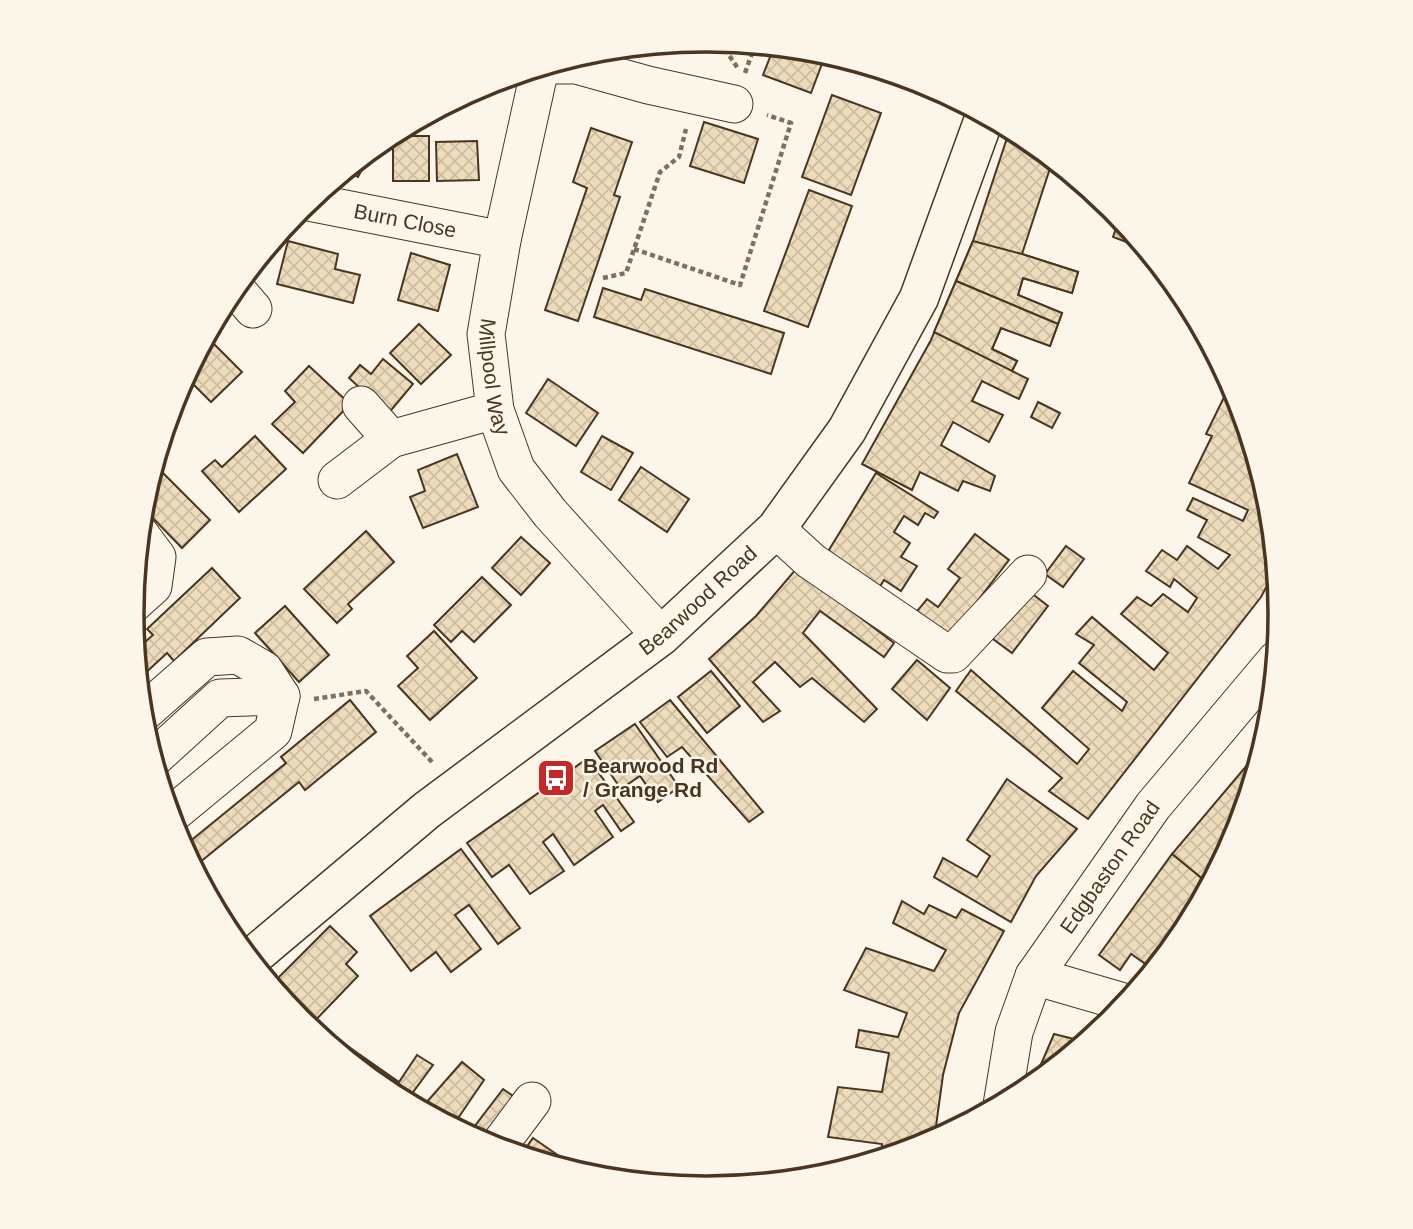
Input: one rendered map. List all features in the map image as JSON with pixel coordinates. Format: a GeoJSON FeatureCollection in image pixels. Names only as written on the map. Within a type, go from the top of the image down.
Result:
{"type":"FeatureCollection","features":[{"type":"Feature","properties":{"kind":"main road","name":"Bearwood Road"},"geometry":{"type":"LineString","coordinates":[[258,953],[427,810],[661,636],[776,529],[847,430],[919,298],[982,125]]}},
{"type":"Feature","properties":{"kind":"street"},"geometry":{"type":"LineString","coordinates":[[582,67],[694,96],[738,91]]}},
{"type":"Feature","properties":{"kind":"street","name":"Millpool Way"},"geometry":{"type":"LineString","coordinates":[[538,79],[502,240],[486,334],[495,410],[516,469],[550,513],[661,636]]}},
{"type":"Feature","properties":{"kind":"street","name":"Burn Close"},"geometry":{"type":"LineString","coordinates":[[322,205],[502,240]]}},
{"type":"Feature","properties":{"kind":"street"},"geometry":{"type":"LineString","coordinates":[[361,405],[391,439]]}},
{"type":"Feature","properties":{"kind":"street"},"geometry":{"type":"LineString","coordinates":[[337,480],[391,439],[495,410]]}},
{"type":"Feature","properties":{"kind":"street"},"geometry":{"type":"LineString","coordinates":[[776,529],[811,561],[947,654],[953,653],[1028,574]]}},
{"type":"Feature","properties":{"kind":"street"},"geometry":{"type":"LineString","coordinates":[[145,593],[153,586],[157,557],[149,546]]}},
{"type":"Feature","properties":{"kind":"street"},"geometry":{"type":"LineString","coordinates":[[152,705],[207,657],[238,655],[264,670],[280,700],[273,731],[179,809]]}},
{"type":"Feature","properties":{"kind":"street","name":"Edgbaston Road"},"geometry":{"type":"LineString","coordinates":[[1004,1091],[1014,1032],[1034,976],[1153,806],[1265,673]]}},
{"type":"Feature","properties":{"kind":"street"},"geometry":{"type":"LineString","coordinates":[[162,751],[220,698],[280,700]]}},
{"type":"Feature","properties":{"kind":"street"},"geometry":{"type":"LineString","coordinates":[[1034,976],[1115,1000]]}},
{"type":"Feature","properties":{"kind":"street"},"geometry":{"type":"LineString","coordinates":[[504,1139],[532,1101]]}},
{"type":"Feature","properties":{"kind":"path"},"geometry":{"type":"LineString","coordinates":[[634,250],[740,285],[790,123],[738,91],[724,53]]}},
{"type":"Feature","properties":{"kind":"path"},"geometry":{"type":"LineString","coordinates":[[603,278],[626,273],[660,172],[679,158],[694,96]]}},
{"type":"Feature","properties":{"kind":"path"},"geometry":{"type":"LineString","coordinates":[[280,700],[366,691],[457,788]]}},
{"type":"Feature","properties":{"kind":"building"},"geometry":{"type":"Polygon","coordinates":[[[770,56],[822,64],[811,93],[763,75],[770,56]]]}},
{"type":"Feature","properties":{"kind":"building"},"geometry":{"type":"Polygon","coordinates":[[[832,95],[881,113],[851,195],[802,177],[832,95]]]}},
{"type":"Feature","properties":{"kind":"building"},"geometry":{"type":"Polygon","coordinates":[[[704,122],[758,139],[744,183],[690,166],[704,122]]]}},
{"type":"Feature","properties":{"kind":"building"},"geometry":{"type":"Polygon","coordinates":[[[591,128],[632,142],[614,195],[620,197],[578,321],[545,310],[587,188],[573,182],[591,128]]]}},
{"type":"Feature","properties":{"kind":"building"},"geometry":{"type":"Polygon","coordinates":[[[413,136],[429,136],[429,181],[393,181],[393,148],[413,136]]]}},
{"type":"Feature","properties":{"kind":"building"},"geometry":{"type":"Polygon","coordinates":[[[1007,139],[1050,169],[1022,254],[1078,272],[1072,293],[1023,278],[1018,295],[1062,313],[1050,346],[1001,328],[992,349],[1017,361],[1012,371],[1028,379],[1019,399],[982,381],[972,401],[1003,415],[989,442],[953,422],[941,445],[995,476],[990,491],[963,481],[958,491],[920,472],[912,490],[862,464],[931,340],[973,241],[1007,139]]]}},
{"type":"Feature","properties":{"kind":"building"},"geometry":{"type":"Polygon","coordinates":[[[477,141],[479,180],[437,181],[436,142],[477,141]]]}},
{"type":"Feature","properties":{"kind":"building"},"geometry":{"type":"Polygon","coordinates":[[[809,190],[852,206],[808,327],[764,311],[809,190]]]}},
{"type":"Feature","properties":{"kind":"building"},"geometry":{"type":"Polygon","coordinates":[[[1116,230],[1128,243],[1113,237],[1116,230]]]}},
{"type":"Feature","properties":{"kind":"building"},"geometry":{"type":"Polygon","coordinates":[[[288,241],[338,254],[335,269],[360,275],[353,303],[277,284],[288,241]]]}},
{"type":"Feature","properties":{"kind":"building"},"geometry":{"type":"Polygon","coordinates":[[[973,241],[1078,272],[1072,293],[1023,278],[1018,295],[1062,313],[1058,324],[956,281],[973,241]]]}},
{"type":"Feature","properties":{"kind":"building"},"geometry":{"type":"Polygon","coordinates":[[[411,253],[450,265],[438,311],[398,300],[411,253]]]}},
{"type":"Feature","properties":{"kind":"building"},"geometry":{"type":"Polygon","coordinates":[[[956,281],[1058,324],[1050,346],[1001,328],[992,349],[1017,361],[1012,371],[934,332],[956,281]]]}},
{"type":"Feature","properties":{"kind":"building"},"geometry":{"type":"Polygon","coordinates":[[[603,288],[641,300],[645,289],[784,333],[771,374],[594,317],[603,288]]]}},
{"type":"Feature","properties":{"kind":"building"},"geometry":{"type":"Polygon","coordinates":[[[419,324],[451,355],[421,384],[390,353],[419,324]]]}},
{"type":"Feature","properties":{"kind":"building"},"geometry":{"type":"Polygon","coordinates":[[[214,344],[242,372],[211,402],[194,385],[214,344]]]}},
{"type":"Feature","properties":{"kind":"building"},"geometry":{"type":"Polygon","coordinates":[[[383,359],[413,384],[388,414],[349,378],[360,365],[371,374],[383,359]]]}},
{"type":"Feature","properties":{"kind":"building"},"geometry":{"type":"Polygon","coordinates":[[[309,366],[350,404],[303,453],[272,424],[295,402],[285,391],[309,366]]]}},
{"type":"Feature","properties":{"kind":"building"},"geometry":{"type":"Polygon","coordinates":[[[548,379],[598,413],[576,446],[526,413],[548,379]]]}},
{"type":"Feature","properties":{"kind":"building"},"geometry":{"type":"Polygon","coordinates":[[[1225,396],[1239,434],[1258,505],[1267,585],[1261,597],[1088,819],[1049,791],[1062,778],[956,691],[971,670],[1077,764],[1089,749],[1042,708],[1073,671],[1122,711],[1127,702],[1079,663],[1094,645],[1076,634],[1092,617],[1154,670],[1168,653],[1121,614],[1137,597],[1151,606],[1163,594],[1188,612],[1197,598],[1174,579],[1170,587],[1146,571],[1162,550],[1177,560],[1187,546],[1218,569],[1230,555],[1198,537],[1207,520],[1187,510],[1193,498],[1243,521],[1248,510],[1189,483],[1212,436],[1206,434],[1225,396]]]}},
{"type":"Feature","properties":{"kind":"building"},"geometry":{"type":"Polygon","coordinates":[[[1038,402],[1060,413],[1052,428],[1031,417],[1038,402]]]}},
{"type":"Feature","properties":{"kind":"building"},"geometry":{"type":"Polygon","coordinates":[[[255,436],[286,469],[239,512],[202,471],[215,460],[222,467],[255,436]]]}},
{"type":"Feature","properties":{"kind":"building"},"geometry":{"type":"Polygon","coordinates":[[[602,436],[633,453],[611,490],[581,472],[602,436]]]}},
{"type":"Feature","properties":{"kind":"building"},"geometry":{"type":"Polygon","coordinates":[[[457,454],[478,507],[423,528],[410,497],[425,491],[418,470],[457,454]]]}},
{"type":"Feature","properties":{"kind":"building"},"geometry":{"type":"Polygon","coordinates":[[[641,467],[689,499],[667,532],[619,500],[641,467]]]}},
{"type":"Feature","properties":{"kind":"building"},"geometry":{"type":"Polygon","coordinates":[[[163,473],[210,520],[182,548],[153,518],[163,473]]]}},
{"type":"Feature","properties":{"kind":"building"},"geometry":{"type":"Polygon","coordinates":[[[876,473],[938,512],[934,518],[925,513],[918,525],[904,516],[894,532],[910,543],[901,557],[917,566],[901,591],[884,580],[874,596],[821,563],[876,473]]]}},
{"type":"Feature","properties":{"kind":"building"},"geometry":{"type":"Polygon","coordinates":[[[366,531],[394,562],[348,604],[352,609],[337,623],[304,589],[366,531]]]}},
{"type":"Feature","properties":{"kind":"building"},"geometry":{"type":"Polygon","coordinates":[[[975,534],[1009,560],[942,647],[909,621],[927,599],[938,607],[960,578],[948,569],[975,534]]]}},
{"type":"Feature","properties":{"kind":"building"},"geometry":{"type":"Polygon","coordinates":[[[521,537],[550,563],[521,595],[492,568],[521,537]]]}},
{"type":"Feature","properties":{"kind":"building"},"geometry":{"type":"Polygon","coordinates":[[[1066,546],[1084,559],[1063,587],[1045,574],[1066,546]]]}},
{"type":"Feature","properties":{"kind":"building"},"geometry":{"type":"Polygon","coordinates":[[[212,568],[240,598],[174,661],[167,653],[148,671],[145,642],[153,635],[147,629],[212,568]]]}},
{"type":"Feature","properties":{"kind":"building"},"geometry":{"type":"Polygon","coordinates":[[[796,569],[894,643],[884,657],[820,611],[803,633],[877,709],[864,722],[812,678],[800,687],[775,662],[753,682],[780,711],[763,722],[709,659],[756,616],[796,569]]]}},
{"type":"Feature","properties":{"kind":"building"},"geometry":{"type":"Polygon","coordinates":[[[482,577],[511,605],[474,642],[462,631],[451,642],[434,625],[482,577]]]}},
{"type":"Feature","properties":{"kind":"building"},"geometry":{"type":"Polygon","coordinates":[[[1026,589],[1048,606],[1012,653],[989,636],[1026,589]]]}},
{"type":"Feature","properties":{"kind":"building"},"geometry":{"type":"Polygon","coordinates":[[[285,606],[329,655],[299,682],[255,633],[285,606]]]}},
{"type":"Feature","properties":{"kind":"building"},"geometry":{"type":"Polygon","coordinates":[[[434,631],[477,678],[430,720],[398,686],[418,668],[407,656],[434,631]]]}},
{"type":"Feature","properties":{"kind":"building"},"geometry":{"type":"Polygon","coordinates":[[[917,660],[950,688],[927,720],[892,689],[917,660]]]}},
{"type":"Feature","properties":{"kind":"building"},"geometry":{"type":"Polygon","coordinates":[[[711,671],[740,706],[707,733],[678,697],[711,671]]]}},
{"type":"Feature","properties":{"kind":"building"},"geometry":{"type":"Polygon","coordinates":[[[350,700],[376,732],[305,790],[299,782],[201,861],[192,840],[286,763],[281,757],[350,700]]]}},
{"type":"Feature","properties":{"kind":"building"},"geometry":{"type":"Polygon","coordinates":[[[670,700],[763,812],[749,822],[682,747],[667,757],[640,722],[670,700]]]}},
{"type":"Feature","properties":{"kind":"building"},"geometry":{"type":"Polygon","coordinates":[[[635,724],[679,787],[658,802],[640,776],[621,789],[595,751],[635,724]]]}},
{"type":"Feature","properties":{"kind":"building"},"geometry":{"type":"Polygon","coordinates":[[[588,758],[634,822],[621,831],[603,805],[595,811],[613,837],[574,865],[553,834],[543,842],[564,871],[530,894],[509,865],[492,877],[467,843],[588,758]]]}},
{"type":"Feature","properties":{"kind":"building"},"geometry":{"type":"Polygon","coordinates":[[[1248,764],[1226,830],[1202,879],[1172,854],[1248,764]]]}},
{"type":"Feature","properties":{"kind":"building"},"geometry":{"type":"Polygon","coordinates":[[[1007,779],[1077,829],[1036,876],[1011,922],[934,877],[943,858],[977,877],[990,856],[967,840],[1007,779]]]}},
{"type":"Feature","properties":{"kind":"building"},"geometry":{"type":"Polygon","coordinates":[[[461,849],[520,928],[498,944],[469,905],[455,915],[481,949],[451,972],[436,952],[411,971],[370,916],[461,849]]]}},
{"type":"Feature","properties":{"kind":"building"},"geometry":{"type":"Polygon","coordinates":[[[1172,854],[1202,879],[1174,927],[1146,964],[1131,954],[1120,970],[1099,955],[1172,854]]]}},
{"type":"Feature","properties":{"kind":"building"},"geometry":{"type":"Polygon","coordinates":[[[902,901],[924,914],[929,905],[956,918],[962,909],[1004,931],[959,1013],[943,1075],[936,1128],[882,1149],[882,1144],[828,1137],[838,1087],[882,1092],[889,1053],[856,1047],[859,1030],[898,1037],[907,1013],[844,990],[866,948],[934,971],[946,950],[893,923],[902,901]]]}},
{"type":"Feature","properties":{"kind":"building"},"geometry":{"type":"Polygon","coordinates":[[[330,926],[357,952],[346,964],[358,976],[317,1019],[278,978],[330,926]]]}},
{"type":"Feature","properties":{"kind":"building"},"geometry":{"type":"Polygon","coordinates":[[[1054,1034],[1074,1039],[1049,1060],[1040,1067],[1054,1034]]]}},
{"type":"Feature","properties":{"kind":"building"},"geometry":{"type":"Polygon","coordinates":[[[344,1044],[399,1082],[417,1055],[433,1065],[412,1093],[344,1044]]]}},
{"type":"Feature","properties":{"kind":"building"},"geometry":{"type":"Polygon","coordinates":[[[462,1062],[484,1080],[458,1119],[427,1102],[462,1062]]]}},
{"type":"Feature","properties":{"kind":"building"},"geometry":{"type":"Polygon","coordinates":[[[503,1089],[516,1098],[488,1133],[474,1126],[503,1089]]]}},
{"type":"Feature","properties":{"kind":"building"},"geometry":{"type":"Polygon","coordinates":[[[533,1138],[560,1157],[527,1147],[533,1138]]]}},
{"type":"Feature","properties":{"kind":"place","name":"Bearwood Rd / Grange Rd"},"geometry":{"type":"Point","coordinates":[556,778]}}]}
